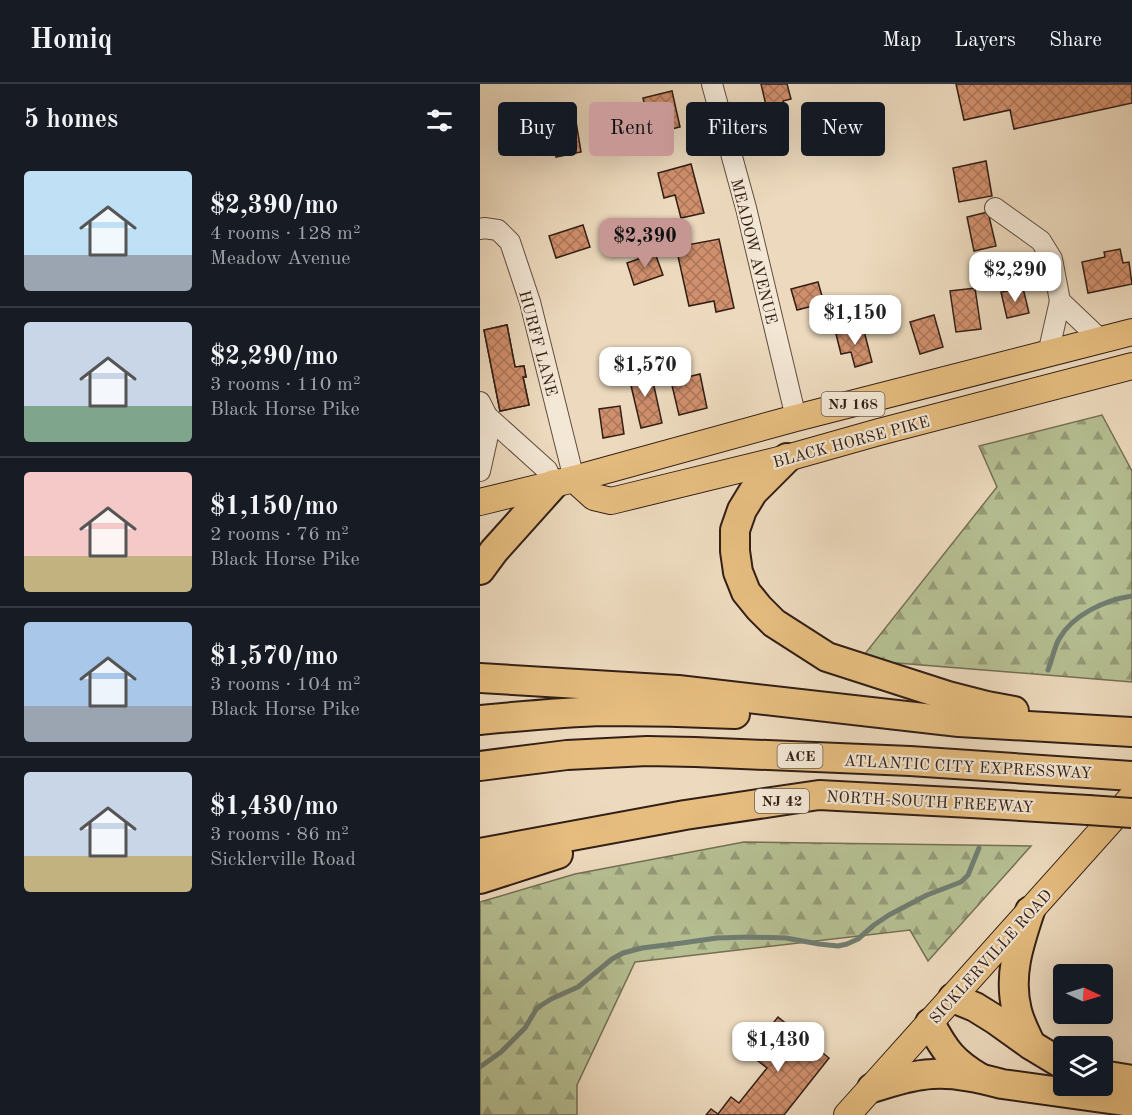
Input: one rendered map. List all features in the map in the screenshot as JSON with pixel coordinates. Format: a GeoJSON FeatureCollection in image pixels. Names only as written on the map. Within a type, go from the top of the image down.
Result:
{"type":"FeatureCollection","features":[{"type":"Feature","properties":{"kind":"highway"},"geometry":{"type":"LineString","coordinates":[[787,458],[753,492],[742,510],[735,530],[738,572],[746,592],[774,623],[827,657],[948,696],[1009,710],[1132,730]]}},
{"type":"Feature","properties":{"kind":"highway"},"geometry":{"type":"LineString","coordinates":[[480,570],[494,551],[564,482]]}},
{"type":"Feature","properties":{"kind":"highway"},"geometry":{"type":"LineString","coordinates":[[480,678],[678,690],[959,722]]}},
{"type":"Feature","properties":{"kind":"highway"},"geometry":{"type":"LineString","coordinates":[[480,720],[603,711],[665,711],[1132,730]]}},
{"type":"Feature","properties":{"kind":"highway","name":"ATLANTIC CITY EXPRESSWAY"},"geometry":{"type":"LineString","coordinates":[[480,766],[567,756],[646,751],[695,752],[910,761],[1128,783]]}},
{"type":"Feature","properties":{"kind":"highway","name":"NORTH-SOUTH FREEWAY"},"geometry":{"type":"LineString","coordinates":[[480,853],[656,820],[819,795],[1132,813]]}},
{"type":"Feature","properties":{"kind":"highway"},"geometry":{"type":"LineString","coordinates":[[480,879],[656,820]]}},
{"type":"Feature","properties":{"kind":"highway"},"geometry":{"type":"LineString","coordinates":[[1030,911],[1017,948],[1013,978],[1017,1010],[1031,1045]]}},
{"type":"Feature","properties":{"kind":"highway"},"geometry":{"type":"LineString","coordinates":[[953,998],[975,1007],[1053,1058]]}},
{"type":"Feature","properties":{"kind":"highway"},"geometry":{"type":"LineString","coordinates":[[930,1023],[953,1058],[963,1068],[982,1079]]}},
{"type":"Feature","properties":{"kind":"highway"},"geometry":{"type":"LineString","coordinates":[[872,1088],[934,1073],[1132,1102]]}},
{"type":"Feature","properties":{"kind":"highway"},"geometry":{"type":"LineString","coordinates":[[1113,1077],[1132,1080]]}},
{"type":"Feature","properties":{"kind":"main road","name":"BLACK HORSE PIKE"},"geometry":{"type":"LineString","coordinates":[[480,502],[564,482],[796,418],[1101,340],[1131,337]]}},
{"type":"Feature","properties":{"kind":"main road","name":"BLACK HORSE PIKE"},"geometry":{"type":"LineString","coordinates":[[564,482],[594,497],[611,501],[787,458],[1132,366]]}},
{"type":"Feature","properties":{"kind":"main road"},"geometry":{"type":"LineString","coordinates":[[873,399],[879,432]]}},
{"type":"Feature","properties":{"kind":"main road","name":"SICKLERVILLE ROAD"},"geometry":{"type":"LineString","coordinates":[[848,1115],[1030,911],[1128,783]]}},
{"type":"Feature","properties":{"kind":"street","name":"MEADOW AVENUE"},"geometry":{"type":"LineString","coordinates":[[712,84],[746,208],[796,418]]}},
{"type":"Feature","properties":{"kind":"street"},"geometry":{"type":"LineString","coordinates":[[995,208],[1041,241],[1052,259],[1060,301],[1048,354]]}},
{"type":"Feature","properties":{"kind":"street","name":"HURFF LANE"},"geometry":{"type":"LineString","coordinates":[[480,229],[498,231],[510,242],[530,302],[564,482]]}},
{"type":"Feature","properties":{"kind":"street"},"geometry":{"type":"LineString","coordinates":[[1060,301],[1101,340]]}},
{"type":"Feature","properties":{"kind":"street"},"geometry":{"type":"LineString","coordinates":[[484,409],[547,470],[564,482]]}},
{"type":"Feature","properties":{"kind":"street"},"geometry":{"type":"LineString","coordinates":[[480,471],[488,435],[484,409]]}},
{"type":"Feature","properties":{"kind":"green space"},"geometry":{"type":"Polygon","coordinates":[[[1102,415],[1132,471],[1132,682],[860,660],[997,487],[979,446],[1102,415]]]}},
{"type":"Feature","properties":{"kind":"green space"},"geometry":{"type":"Polygon","coordinates":[[[744,842],[1031,846],[928,961],[910,930],[635,962],[577,1085],[577,1115],[480,1115],[480,902],[575,874],[744,842]]]}},
{"type":"Feature","properties":{"kind":"building"},"geometry":{"type":"Polygon","coordinates":[[[761,84],[787,84],[791,99],[783,102],[765,102],[761,84]]]}},
{"type":"Feature","properties":{"kind":"building"},"geometry":{"type":"Polygon","coordinates":[[[956,84],[1132,84],[1132,103],[1014,129],[1010,110],[964,120],[956,84]]]}},
{"type":"Feature","properties":{"kind":"building"},"geometry":{"type":"Polygon","coordinates":[[[672,91],[680,127],[674,128],[674,102],[644,102],[643,98],[672,91]]]}},
{"type":"Feature","properties":{"kind":"building"},"geometry":{"type":"Polygon","coordinates":[[[577,128],[581,152],[577,153],[577,128]]]}},
{"type":"Feature","properties":{"kind":"building"},"geometry":{"type":"Polygon","coordinates":[[[986,161],[992,196],[959,202],[953,168],[986,161]]]}},
{"type":"Feature","properties":{"kind":"building"},"geometry":{"type":"Polygon","coordinates":[[[691,164],[704,213],[681,218],[675,195],[664,198],[658,173],[691,164]]]}},
{"type":"Feature","properties":{"kind":"building"},"geometry":{"type":"Polygon","coordinates":[[[988,212],[996,246],[974,251],[967,217],[988,212]]]}},
{"type":"Feature","properties":{"kind":"building"},"geometry":{"type":"Polygon","coordinates":[[[583,225],[590,247],[556,258],[549,236],[583,225]]]}},
{"type":"Feature","properties":{"kind":"building"},"geometry":{"type":"Polygon","coordinates":[[[719,239],[734,308],[716,312],[714,301],[689,306],[676,247],[719,239]]]}},
{"type":"Feature","properties":{"kind":"building"},"geometry":{"type":"Polygon","coordinates":[[[1120,249],[1123,263],[1129,262],[1132,284],[1088,293],[1082,262],[1105,257],[1104,252],[1120,249]]]}},
{"type":"Feature","properties":{"kind":"building"},"geometry":{"type":"Polygon","coordinates":[[[655,253],[663,275],[634,285],[627,263],[655,253]]]}},
{"type":"Feature","properties":{"kind":"building"},"geometry":{"type":"Polygon","coordinates":[[[818,282],[824,303],[797,310],[791,289],[818,282]]]}},
{"type":"Feature","properties":{"kind":"building"},"geometry":{"type":"Polygon","coordinates":[[[975,288],[981,329],[956,332],[950,291],[975,288]]]}},
{"type":"Feature","properties":{"kind":"building"},"geometry":{"type":"Polygon","coordinates":[[[1023,288],[1029,313],[1007,318],[1001,292],[1023,288]]]}},
{"type":"Feature","properties":{"kind":"building"},"geometry":{"type":"Polygon","coordinates":[[[934,315],[943,347],[920,354],[910,322],[934,315]]]}},
{"type":"Feature","properties":{"kind":"building"},"geometry":{"type":"Polygon","coordinates":[[[507,325],[515,367],[524,366],[526,377],[523,377],[529,405],[500,411],[484,330],[507,325]]]}},
{"type":"Feature","properties":{"kind":"building"},"geometry":{"type":"Polygon","coordinates":[[[507,325],[515,367],[524,366],[526,377],[523,377],[529,405],[500,411],[484,330],[507,325]]]}},
{"type":"Feature","properties":{"kind":"building"},"geometry":{"type":"Polygon","coordinates":[[[863,327],[872,362],[855,367],[851,352],[841,354],[836,334],[863,327]]]}},
{"type":"Feature","properties":{"kind":"building"},"geometry":{"type":"Polygon","coordinates":[[[650,368],[662,423],[641,428],[628,373],[650,368]]]}},
{"type":"Feature","properties":{"kind":"building"},"geometry":{"type":"Polygon","coordinates":[[[700,374],[707,408],[679,415],[671,381],[700,374]]]}},
{"type":"Feature","properties":{"kind":"building"},"geometry":{"type":"Polygon","coordinates":[[[620,406],[624,434],[603,438],[599,409],[620,406]]]}},
{"type":"Feature","properties":{"kind":"building"},"geometry":{"type":"Polygon","coordinates":[[[778,1017],[829,1058],[784,1115],[706,1115],[711,1109],[718,1114],[731,1097],[739,1103],[767,1068],[749,1054],[778,1017]]]}},
{"type":"Feature","properties":{"kind":"waterway"},"geometry":{"type":"LineString","coordinates":[[1048,670],[1059,639],[1073,622],[1081,615],[1101,605],[1132,596]]}},
{"type":"Feature","properties":{"kind":"waterway"},"geometry":{"type":"LineString","coordinates":[[480,1067],[501,1052],[525,1028],[537,1008],[578,987],[612,959],[623,953],[642,948],[717,938],[786,938],[838,946],[847,944],[858,939],[889,915],[927,895],[961,882],[968,875],[979,848]]}}]}
